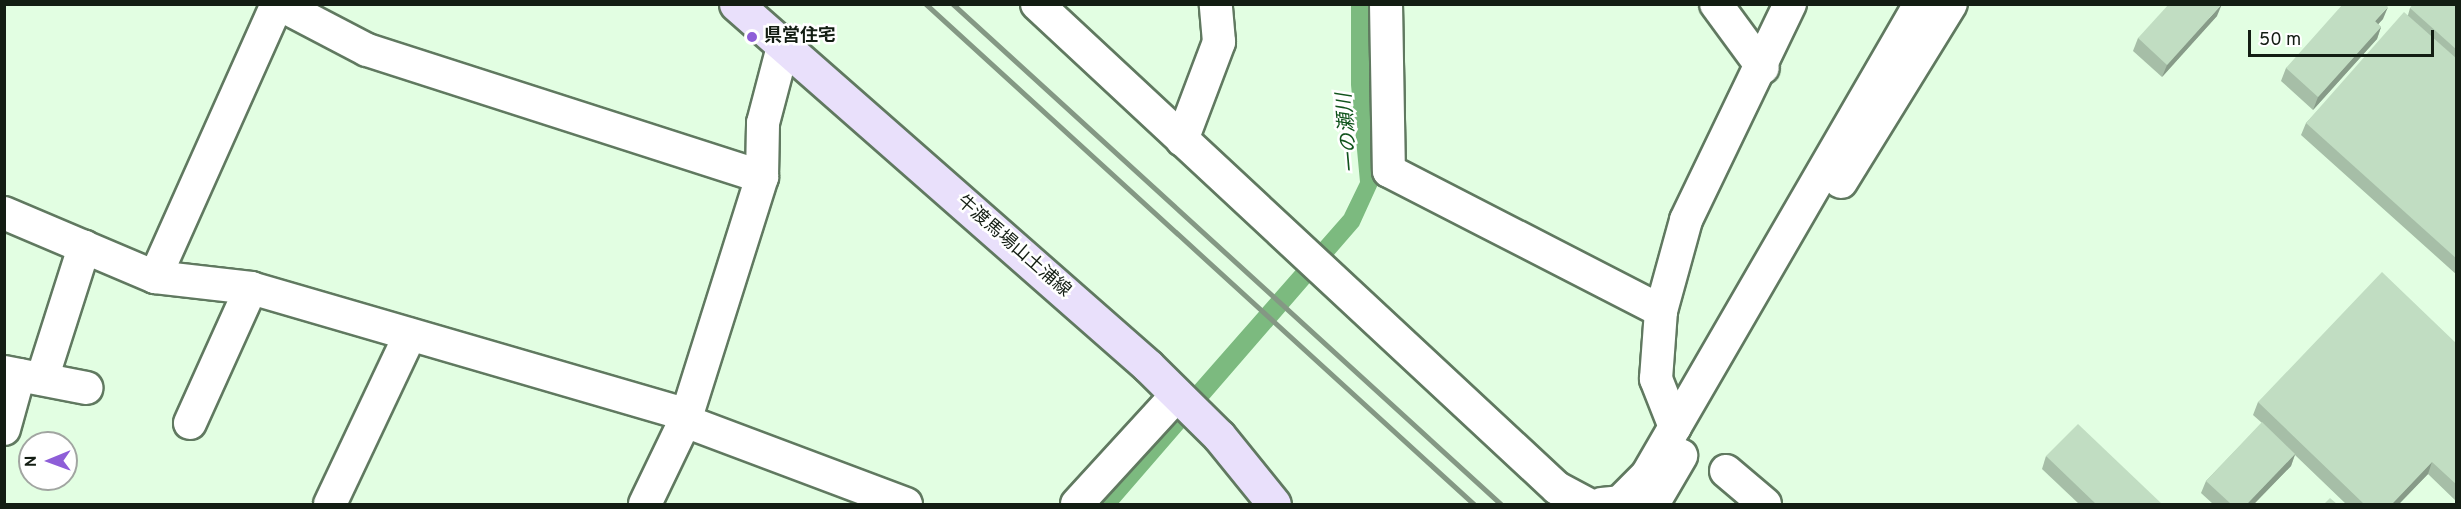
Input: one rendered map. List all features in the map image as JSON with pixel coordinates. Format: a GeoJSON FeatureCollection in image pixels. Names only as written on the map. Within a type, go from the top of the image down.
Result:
{"type":"FeatureCollection","features":[{"type":"Feature","properties":{"kind":"main road","name":"牛渡馬場山土浦線"},"geometry":{"type":"LineString","coordinates":[[736,4],[1177,395],[1264,499]]}},
{"type":"Feature","properties":{"kind":"street"},"geometry":{"type":"LineString","coordinates":[[1037,4],[1557,488],[1587,504]]}},
{"type":"Feature","properties":{"kind":"street"},"geometry":{"type":"LineString","coordinates":[[1182,140],[1219,42],[1216,4]]}},
{"type":"Feature","properties":{"kind":"street"},"geometry":{"type":"LineString","coordinates":[[1386,4],[1389,171],[1660,311]]}},
{"type":"Feature","properties":{"kind":"street"},"geometry":{"type":"LineString","coordinates":[[1716,4],[1763,68]]}},
{"type":"Feature","properties":{"kind":"street"},"geometry":{"type":"LineString","coordinates":[[1675,427],[1656,379],[1660,311],[1686,220],[1763,68],[1790,4]]}},
{"type":"Feature","properties":{"kind":"street"},"geometry":{"type":"LineString","coordinates":[[1602,504],[1620,502],[1647,475],[1920,4]]}},
{"type":"Feature","properties":{"kind":"street"},"geometry":{"type":"LineString","coordinates":[[1653,504],[1951,4]]}},
{"type":"Feature","properties":{"kind":"street"},"geometry":{"type":"LineString","coordinates":[[155,278],[289,7],[367,50],[762,177]]}},
{"type":"Feature","properties":{"kind":"street"},"geometry":{"type":"LineString","coordinates":[[645,504],[685,421],[762,177],[763,123],[783,46]]}},
{"type":"Feature","properties":{"kind":"street"},"geometry":{"type":"LineString","coordinates":[[4,213],[155,278],[251,288],[675,411],[685,421],[906,504]]}},
{"type":"Feature","properties":{"kind":"street"},"geometry":{"type":"LineString","coordinates":[[4,429],[22,375],[84,247]]}},
{"type":"Feature","properties":{"kind":"street"},"geometry":{"type":"LineString","coordinates":[[190,423],[251,288]]}},
{"type":"Feature","properties":{"kind":"street"},"geometry":{"type":"LineString","coordinates":[[330,504],[410,335]]}},
{"type":"Feature","properties":{"kind":"street"},"geometry":{"type":"LineString","coordinates":[[22,375],[86,388]]}},
{"type":"Feature","properties":{"kind":"street"},"geometry":{"type":"LineString","coordinates":[[1077,504],[1177,395]]}},
{"type":"Feature","properties":{"kind":"street"},"geometry":{"type":"LineString","coordinates":[[1726,471],[1765,504]]}},
{"type":"Feature","properties":{"kind":"shaded area"},"geometry":{"type":"Polygon","coordinates":[[[1351,5],[1370,5],[1379,182],[1359,226],[1118,504],[1090,504],[1344,215],[1360,182],[1351,85],[1351,5]]]}},
{"type":"Feature","properties":{"kind":"building"},"geometry":{"type":"Polygon","coordinates":[[[2169,4],[2222,4],[2167,65],[2138,38],[2169,4]]]}},
{"type":"Feature","properties":{"kind":"building"},"geometry":{"type":"Polygon","coordinates":[[[2343,4],[2385,4],[2388,7],[2375,21],[2381,27],[2318,97],[2286,68],[2343,4]]]}},
{"type":"Feature","properties":{"kind":"building"},"geometry":{"type":"Polygon","coordinates":[[[2413,4],[2457,4],[2457,50],[2410,8],[2413,4]]]}},
{"type":"Feature","properties":{"kind":"building"},"geometry":{"type":"Polygon","coordinates":[[[2404,12],[2457,59],[2457,259],[2306,123],[2404,12]]]}},
{"type":"Feature","properties":{"kind":"building"},"geometry":{"type":"Polygon","coordinates":[[[2382,272],[2457,344],[2457,485],[2432,462],[2392,504],[2364,504],[2258,402],[2382,272]]]}},
{"type":"Feature","properties":{"kind":"building"},"geometry":{"type":"Polygon","coordinates":[[[2262,422],[2295,454],[2247,504],[2231,504],[2206,481],[2262,422]]]}},
{"type":"Feature","properties":{"kind":"building"},"geometry":{"type":"Polygon","coordinates":[[[2078,424],[2162,504],[2096,504],[2046,456],[2078,424]]]}},
{"type":"Feature","properties":{"kind":"building"},"geometry":{"type":"Polygon","coordinates":[[[2330,498],[2337,504],[2324,504],[2330,498]]]}},
{"type":"Feature","properties":{"kind":"railway"},"geometry":{"type":"LineString","coordinates":[[926,4],[1474,504]]}},
{"type":"Feature","properties":{"kind":"railway"},"geometry":{"type":"LineString","coordinates":[[953,4],[1501,504]]}},
{"type":"Feature","properties":{"kind":"place","name":"県営住宅"},"geometry":{"type":"Point","coordinates":[752,37]}},
{"type":"Feature","properties":{"kind":"water label","name":"一の瀬川"},"geometry":{"type":"Point","coordinates":[1349,133]}}]}
